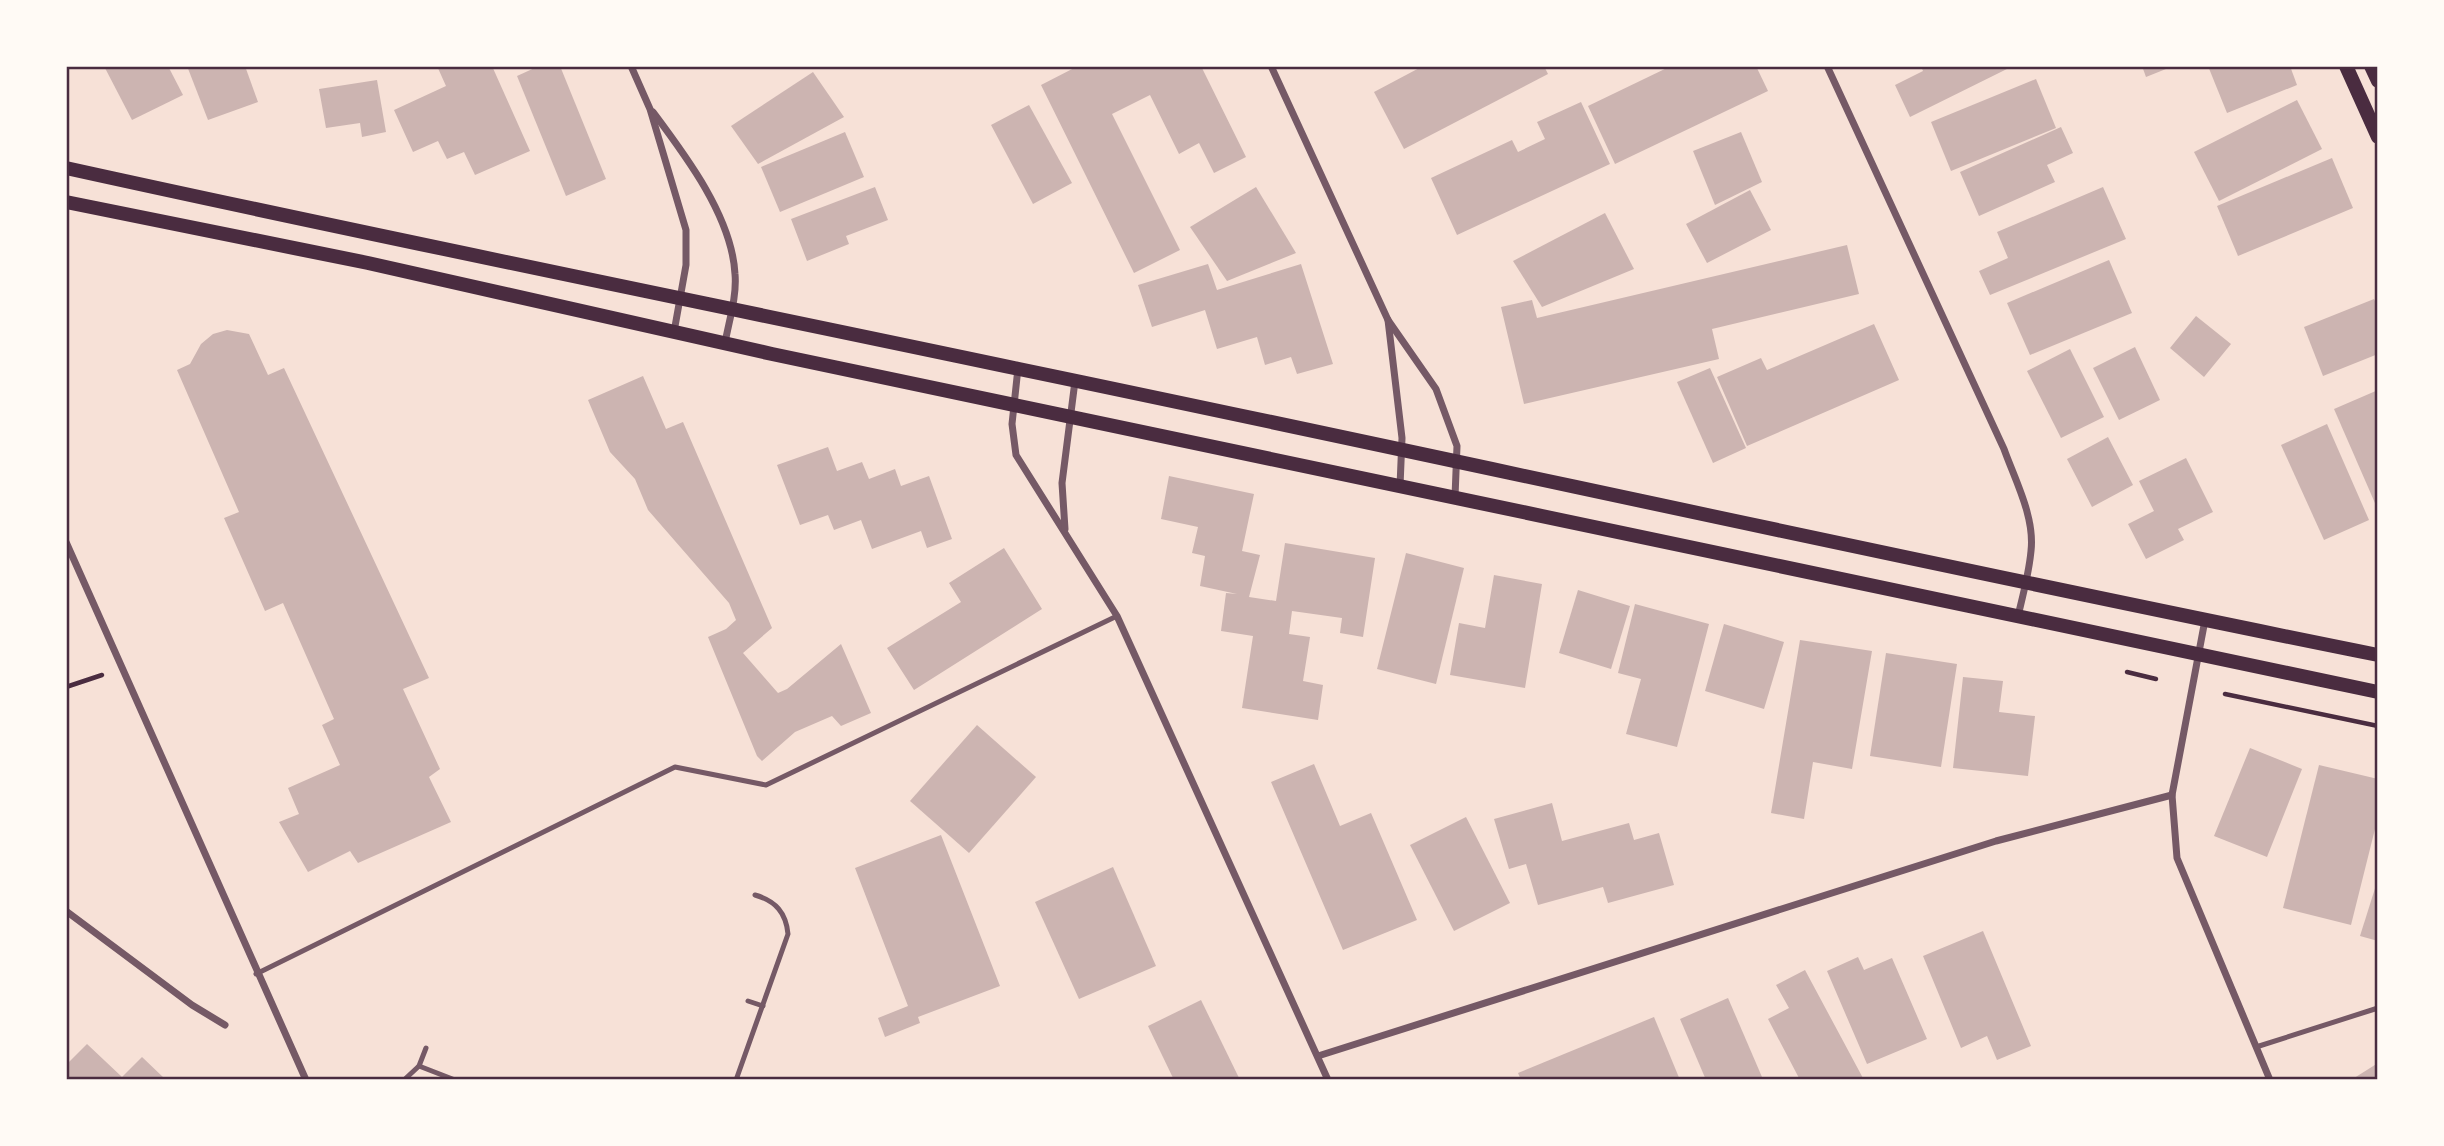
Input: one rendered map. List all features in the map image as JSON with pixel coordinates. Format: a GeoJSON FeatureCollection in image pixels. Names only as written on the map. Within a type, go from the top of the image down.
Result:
{"type":"FeatureCollection","features":[{"type":"Feature","properties":{"kind":"main road"},"geometry":{"type":"LineString","coordinates":[[2346,66],[2378,137]]}},
{"type":"Feature","properties":{"kind":"main road"},"geometry":{"type":"LineString","coordinates":[[2371,66],[2378,81]]}},
{"type":"Feature","properties":{"kind":"main road"},"geometry":{"type":"LineString","coordinates":[[66,168],[680,300],[1402,449],[2026,584],[2378,655]]}},
{"type":"Feature","properties":{"kind":"main road"},"geometry":{"type":"LineString","coordinates":[[66,202],[368,263],[1013,405],[2378,692]]}},
{"type":"Feature","properties":{"kind":"street"},"geometry":{"type":"LineString","coordinates":[[631,66],[650,109],[686,230],[680,300],[674,332]]}},
{"type":"Feature","properties":{"kind":"street"},"geometry":{"type":"LineString","coordinates":[[1271,66],[1388,320],[1436,389],[1457,446],[1455,498]]}},
{"type":"Feature","properties":{"kind":"street"},"geometry":{"type":"LineString","coordinates":[[1827,66],[2004,449],[2030,526],[2032,549],[2018,616]]}},
{"type":"Feature","properties":{"kind":"street"},"geometry":{"type":"LineString","coordinates":[[650,109],[693,166],[731,245],[736,275],[725,343]]}},
{"type":"Feature","properties":{"kind":"street"},"geometry":{"type":"LineString","coordinates":[[1388,320],[1402,449],[1400,486]]}},
{"type":"Feature","properties":{"kind":"street"},"geometry":{"type":"LineString","coordinates":[[1018,368],[1013,405],[1016,455],[1117,616],[1328,1080]]}},
{"type":"Feature","properties":{"kind":"street"},"geometry":{"type":"LineString","coordinates":[[1065,530],[1062,483],[1075,381]]}},
{"type":"Feature","properties":{"kind":"street"},"geometry":{"type":"LineString","coordinates":[[66,542],[256,974],[306,1080]]}},
{"type":"Feature","properties":{"kind":"street"},"geometry":{"type":"LineString","coordinates":[[2205,620],[2172,795],[2177,858],[2270,1080]]}},
{"type":"Feature","properties":{"kind":"street"},"geometry":{"type":"LineString","coordinates":[[1318,1056],[1996,841],[2172,795]]}},
{"type":"Feature","properties":{"kind":"street"},"geometry":{"type":"LineString","coordinates":[[66,911],[192,1005],[225,1025]]}},
{"type":"Feature","properties":{"kind":"lane"},"geometry":{"type":"LineString","coordinates":[[256,974],[675,767],[766,785],[1117,616]]}},
{"type":"Feature","properties":{"kind":"lane"},"geometry":{"type":"LineString","coordinates":[[736,1080],[788,934],[782,912],[775,905],[755,895]]}},
{"type":"Feature","properties":{"kind":"lane"},"geometry":{"type":"LineString","coordinates":[[748,1001],[763,1006]]}},
{"type":"Feature","properties":{"kind":"lane"},"geometry":{"type":"LineString","coordinates":[[2256,1047],[2378,1009]]}},
{"type":"Feature","properties":{"kind":"lane"},"geometry":{"type":"LineString","coordinates":[[404,1080],[419,1066],[426,1048]]}},
{"type":"Feature","properties":{"kind":"lane"},"geometry":{"type":"LineString","coordinates":[[419,1066],[455,1080]]}},
{"type":"Feature","properties":{"kind":"path"},"geometry":{"type":"LineString","coordinates":[[66,687],[122,668]]}},
{"type":"Feature","properties":{"kind":"path"},"geometry":{"type":"LineString","coordinates":[[2127,672],[2156,679]]}},
{"type":"Feature","properties":{"kind":"path"},"geometry":{"type":"LineString","coordinates":[[2225,694],[2378,726]]}},
{"type":"Feature","properties":{"kind":"building"},"geometry":{"type":"Polygon","coordinates":[[[168,66],[183,95],[132,120],[105,68],[168,66]]]}},
{"type":"Feature","properties":{"kind":"building"},"geometry":{"type":"Polygon","coordinates":[[[187,66],[245,66],[258,102],[208,120],[187,66]]]}},
{"type":"Feature","properties":{"kind":"building"},"geometry":{"type":"Polygon","coordinates":[[[437,66],[492,66],[530,151],[475,175],[464,152],[447,159],[438,141],[413,152],[394,110],[446,86],[437,66]]]}},
{"type":"Feature","properties":{"kind":"building"},"geometry":{"type":"Polygon","coordinates":[[[539,66],[560,66],[606,179],[566,196],[517,76],[539,66]]]}},
{"type":"Feature","properties":{"kind":"building"},"geometry":{"type":"Polygon","coordinates":[[[1078,66],[1201,66],[1246,157],[1214,173],[1199,143],[1179,154],[1150,95],[1112,114],[1180,250],[1134,273],[1041,85],[1078,66]]]}},
{"type":"Feature","properties":{"kind":"building"},"geometry":{"type":"Polygon","coordinates":[[[1423,66],[1544,66],[1548,74],[1404,149],[1374,92],[1423,66]]]}},
{"type":"Feature","properties":{"kind":"building"},"geometry":{"type":"Polygon","coordinates":[[[1671,66],[1756,66],[1768,91],[1615,164],[1588,106],[1671,66]]]}},
{"type":"Feature","properties":{"kind":"building"},"geometry":{"type":"Polygon","coordinates":[[[1921,66],[2013,66],[1910,117],[1895,85],[1923,71],[1921,66]]]}},
{"type":"Feature","properties":{"kind":"building"},"geometry":{"type":"Polygon","coordinates":[[[2142,66],[2171,66],[2171,67],[2146,77],[2142,66]]]}},
{"type":"Feature","properties":{"kind":"building"},"geometry":{"type":"Polygon","coordinates":[[[2208,66],[2290,66],[2297,85],[2227,113],[2208,66]]]}},
{"type":"Feature","properties":{"kind":"building"},"geometry":{"type":"Polygon","coordinates":[[[813,72],[844,117],[758,164],[731,126],[813,72]]]}},
{"type":"Feature","properties":{"kind":"building"},"geometry":{"type":"Polygon","coordinates":[[[2036,79],[2056,128],[1951,171],[1931,122],[2036,79]]]}},
{"type":"Feature","properties":{"kind":"building"},"geometry":{"type":"Polygon","coordinates":[[[377,80],[386,132],[362,137],[360,123],[326,128],[319,89],[377,80]]]}},
{"type":"Feature","properties":{"kind":"building"},"geometry":{"type":"Polygon","coordinates":[[[2297,100],[2322,149],[2219,201],[2194,152],[2297,100]]]}},
{"type":"Feature","properties":{"kind":"building"},"geometry":{"type":"Polygon","coordinates":[[[1581,102],[1610,164],[1457,235],[1431,178],[1512,140],[1518,152],[1545,139],[1537,122],[1581,102]]]}},
{"type":"Feature","properties":{"kind":"building"},"geometry":{"type":"Polygon","coordinates":[[[1029,105],[1072,183],[1033,204],[991,125],[1029,105]]]}},
{"type":"Feature","properties":{"kind":"building"},"geometry":{"type":"Polygon","coordinates":[[[2061,127],[2073,153],[2047,165],[2055,182],[1979,216],[1960,172],[2061,127]]]}},
{"type":"Feature","properties":{"kind":"building"},"geometry":{"type":"Polygon","coordinates":[[[845,132],[864,177],[780,212],[761,167],[845,132]]]}},
{"type":"Feature","properties":{"kind":"building"},"geometry":{"type":"Polygon","coordinates":[[[1741,132],[1762,182],[1715,205],[1693,151],[1741,132]]]}},
{"type":"Feature","properties":{"kind":"building"},"geometry":{"type":"Polygon","coordinates":[[[2332,158],[2353,208],[2238,256],[2217,206],[2332,158]]]}},
{"type":"Feature","properties":{"kind":"building"},"geometry":{"type":"Polygon","coordinates":[[[875,187],[888,220],[846,236],[849,244],[807,261],[791,219],[875,187]]]}},
{"type":"Feature","properties":{"kind":"building"},"geometry":{"type":"Polygon","coordinates":[[[1256,187],[1296,253],[1227,281],[1190,227],[1256,187]]]}},
{"type":"Feature","properties":{"kind":"building"},"geometry":{"type":"Polygon","coordinates":[[[2103,187],[2126,239],[1990,295],[1979,271],[2008,258],[1997,232],[2103,187]]]}},
{"type":"Feature","properties":{"kind":"building"},"geometry":{"type":"Polygon","coordinates":[[[1750,190],[1771,230],[1707,263],[1686,224],[1750,190]]]}},
{"type":"Feature","properties":{"kind":"building"},"geometry":{"type":"Polygon","coordinates":[[[1605,213],[1634,269],[1542,307],[1513,261],[1605,213]]]}},
{"type":"Feature","properties":{"kind":"building"},"geometry":{"type":"Polygon","coordinates":[[[1847,245],[1859,294],[1712,329],[1719,359],[1524,404],[1501,307],[1532,300],[1537,318],[1847,245]]]}},
{"type":"Feature","properties":{"kind":"building"},"geometry":{"type":"Polygon","coordinates":[[[2109,260],[2132,313],[2030,355],[2007,303],[2109,260]]]}},
{"type":"Feature","properties":{"kind":"building"},"geometry":{"type":"Polygon","coordinates":[[[1208,264],[1217,290],[1301,264],[1333,364],[1297,374],[1291,357],[1265,365],[1257,337],[1217,349],[1205,310],[1152,327],[1138,285],[1208,264]]]}},
{"type":"Feature","properties":{"kind":"building"},"geometry":{"type":"Polygon","coordinates":[[[2374,299],[2378,307],[2378,354],[2323,376],[2304,327],[2374,299]]]}},
{"type":"Feature","properties":{"kind":"building"},"geometry":{"type":"Polygon","coordinates":[[[2196,316],[2231,344],[2204,377],[2170,348],[2196,316]]]}},
{"type":"Feature","properties":{"kind":"building"},"geometry":{"type":"Polygon","coordinates":[[[1874,324],[1899,380],[1747,446],[1717,377],[1761,358],[1767,370],[1874,324]]]}},
{"type":"Feature","properties":{"kind":"building"},"geometry":{"type":"Polygon","coordinates":[[[227,330],[249,334],[268,375],[284,368],[429,678],[403,689],[440,769],[429,777],[451,822],[358,863],[350,851],[308,872],[279,822],[299,814],[288,788],[340,765],[322,725],[334,719],[283,603],[265,611],[224,518],[239,512],[177,370],[190,364],[201,344],[213,334],[227,330]]]}},
{"type":"Feature","properties":{"kind":"building"},"geometry":{"type":"Polygon","coordinates":[[[2135,347],[2160,400],[2119,420],[2093,368],[2135,347]]]}},
{"type":"Feature","properties":{"kind":"building"},"geometry":{"type":"Polygon","coordinates":[[[2070,349],[2104,417],[2061,438],[2027,371],[2070,349]]]}},
{"type":"Feature","properties":{"kind":"building"},"geometry":{"type":"Polygon","coordinates":[[[1710,368],[1746,448],[1713,463],[1677,382],[1710,368]]]}},
{"type":"Feature","properties":{"kind":"building"},"geometry":{"type":"Polygon","coordinates":[[[643,376],[666,429],[683,422],[772,628],[743,653],[778,693],[787,689],[841,644],[871,713],[841,726],[832,716],[795,732],[762,761],[757,756],[708,637],[726,629],[736,620],[729,603],[648,510],[635,479],[610,452],[588,400],[643,376]]]}},
{"type":"Feature","properties":{"kind":"building"},"geometry":{"type":"Polygon","coordinates":[[[2378,390],[2378,510],[2334,409],[2378,390]]]}},
{"type":"Feature","properties":{"kind":"building"},"geometry":{"type":"Polygon","coordinates":[[[2327,424],[2369,520],[2324,540],[2281,445],[2327,424]]]}},
{"type":"Feature","properties":{"kind":"building"},"geometry":{"type":"Polygon","coordinates":[[[2108,437],[2133,485],[2092,507],[2067,459],[2108,437]]]}},
{"type":"Feature","properties":{"kind":"building"},"geometry":{"type":"Polygon","coordinates":[[[828,447],[837,471],[862,462],[869,479],[895,469],[901,486],[929,476],[952,539],[927,548],[921,531],[872,549],[861,520],[834,530],[828,515],[800,525],[777,465],[828,447]]]}},
{"type":"Feature","properties":{"kind":"building"},"geometry":{"type":"Polygon","coordinates":[[[2186,458],[2213,512],[2178,529],[2184,540],[2146,559],[2128,524],[2154,511],[2139,481],[2186,458]]]}},
{"type":"Feature","properties":{"kind":"building"},"geometry":{"type":"Polygon","coordinates":[[[1169,476],[1254,494],[1242,551],[1260,555],[1249,597],[1276,601],[1285,543],[1375,558],[1363,637],[1340,633],[1342,618],[1292,611],[1289,634],[1310,637],[1303,681],[1323,685],[1318,720],[1242,708],[1253,636],[1221,631],[1226,593],[1237,594],[1200,586],[1205,556],[1192,553],[1198,527],[1161,519],[1169,476]]]}},
{"type":"Feature","properties":{"kind":"building"},"geometry":{"type":"Polygon","coordinates":[[[1004,548],[1042,609],[914,690],[887,648],[961,602],[949,583],[1004,548]]]}},
{"type":"Feature","properties":{"kind":"building"},"geometry":{"type":"Polygon","coordinates":[[[1406,553],[1464,568],[1436,684],[1377,669],[1406,553]]]}},
{"type":"Feature","properties":{"kind":"building"},"geometry":{"type":"Polygon","coordinates":[[[1494,575],[1542,584],[1525,688],[1450,675],[1459,623],[1485,628],[1494,575]]]}},
{"type":"Feature","properties":{"kind":"building"},"geometry":{"type":"Polygon","coordinates":[[[1578,590],[1630,606],[1611,669],[1559,653],[1578,590]]]}},
{"type":"Feature","properties":{"kind":"building"},"geometry":{"type":"Polygon","coordinates":[[[1635,604],[1709,624],[1677,747],[1626,734],[1641,679],[1618,673],[1635,604]]]}},
{"type":"Feature","properties":{"kind":"building"},"geometry":{"type":"Polygon","coordinates":[[[1724,624],[1784,642],[1764,709],[1705,691],[1724,624]]]}},
{"type":"Feature","properties":{"kind":"building"},"geometry":{"type":"Polygon","coordinates":[[[1800,640],[1872,651],[1852,769],[1813,762],[1804,819],[1771,813],[1800,640]]]}},
{"type":"Feature","properties":{"kind":"building"},"geometry":{"type":"Polygon","coordinates":[[[1886,653],[1957,664],[1941,767],[1870,756],[1886,653]]]}},
{"type":"Feature","properties":{"kind":"building"},"geometry":{"type":"Polygon","coordinates":[[[1963,677],[2003,681],[1999,712],[2035,716],[2028,776],[1953,768],[1963,677]]]}},
{"type":"Feature","properties":{"kind":"building"},"geometry":{"type":"Polygon","coordinates":[[[977,725],[1036,777],[969,853],[910,801],[977,725]]]}},
{"type":"Feature","properties":{"kind":"building"},"geometry":{"type":"Polygon","coordinates":[[[2250,748],[2302,769],[2267,857],[2214,836],[2250,748]]]}},
{"type":"Feature","properties":{"kind":"building"},"geometry":{"type":"Polygon","coordinates":[[[1314,764],[1340,826],[1371,813],[1417,920],[1343,950],[1271,782],[1314,764]]]}},
{"type":"Feature","properties":{"kind":"building"},"geometry":{"type":"Polygon","coordinates":[[[2319,765],[2378,779],[2378,817],[2351,925],[2283,908],[2319,765]]]}},
{"type":"Feature","properties":{"kind":"building"},"geometry":{"type":"Polygon","coordinates":[[[1552,803],[1562,841],[1629,823],[1634,840],[1659,833],[1674,885],[1608,903],[1603,887],[1538,905],[1526,864],[1509,869],[1494,819],[1552,803]]]}},
{"type":"Feature","properties":{"kind":"building"},"geometry":{"type":"Polygon","coordinates":[[[1466,817],[1510,903],[1454,931],[1410,845],[1466,817]]]}},
{"type":"Feature","properties":{"kind":"building"},"geometry":{"type":"Polygon","coordinates":[[[941,835],[1000,986],[918,1017],[920,1023],[885,1037],[878,1018],[908,1006],[855,868],[941,835]]]}},
{"type":"Feature","properties":{"kind":"building"},"geometry":{"type":"Polygon","coordinates":[[[1113,867],[1156,966],[1079,999],[1035,902],[1113,867]]]}},
{"type":"Feature","properties":{"kind":"building"},"geometry":{"type":"Polygon","coordinates":[[[2378,882],[2378,941],[2360,936],[2378,882]]]}},
{"type":"Feature","properties":{"kind":"building"},"geometry":{"type":"Polygon","coordinates":[[[1983,931],[2031,1046],[1997,1060],[1987,1036],[1961,1048],[1923,956],[1983,931]]]}},
{"type":"Feature","properties":{"kind":"building"},"geometry":{"type":"Polygon","coordinates":[[[1858,957],[1864,970],[1892,958],[1927,1039],[1867,1064],[1827,971],[1858,957]]]}},
{"type":"Feature","properties":{"kind":"building"},"geometry":{"type":"Polygon","coordinates":[[[1805,970],[1864,1080],[1800,1080],[1768,1019],[1789,1008],[1776,985],[1805,970]]]}},
{"type":"Feature","properties":{"kind":"building"},"geometry":{"type":"Polygon","coordinates":[[[1728,998],[1762,1077],[1757,1080],[1706,1080],[1680,1019],[1728,998]]]}},
{"type":"Feature","properties":{"kind":"building"},"geometry":{"type":"Polygon","coordinates":[[[1201,1000],[1240,1080],[1174,1080],[1148,1026],[1201,1000]]]}},
{"type":"Feature","properties":{"kind":"building"},"geometry":{"type":"Polygon","coordinates":[[[1654,1017],[1680,1080],[1521,1080],[1518,1073],[1654,1017]]]}},
{"type":"Feature","properties":{"kind":"building"},"geometry":{"type":"Polygon","coordinates":[[[87,1044],[122,1077],[142,1057],[164,1078],[66,1080],[66,1065],[87,1044]]]}},
{"type":"Feature","properties":{"kind":"building"},"geometry":{"type":"Polygon","coordinates":[[[2378,1063],[2378,1080],[2351,1080],[2378,1063]]]}}]}
